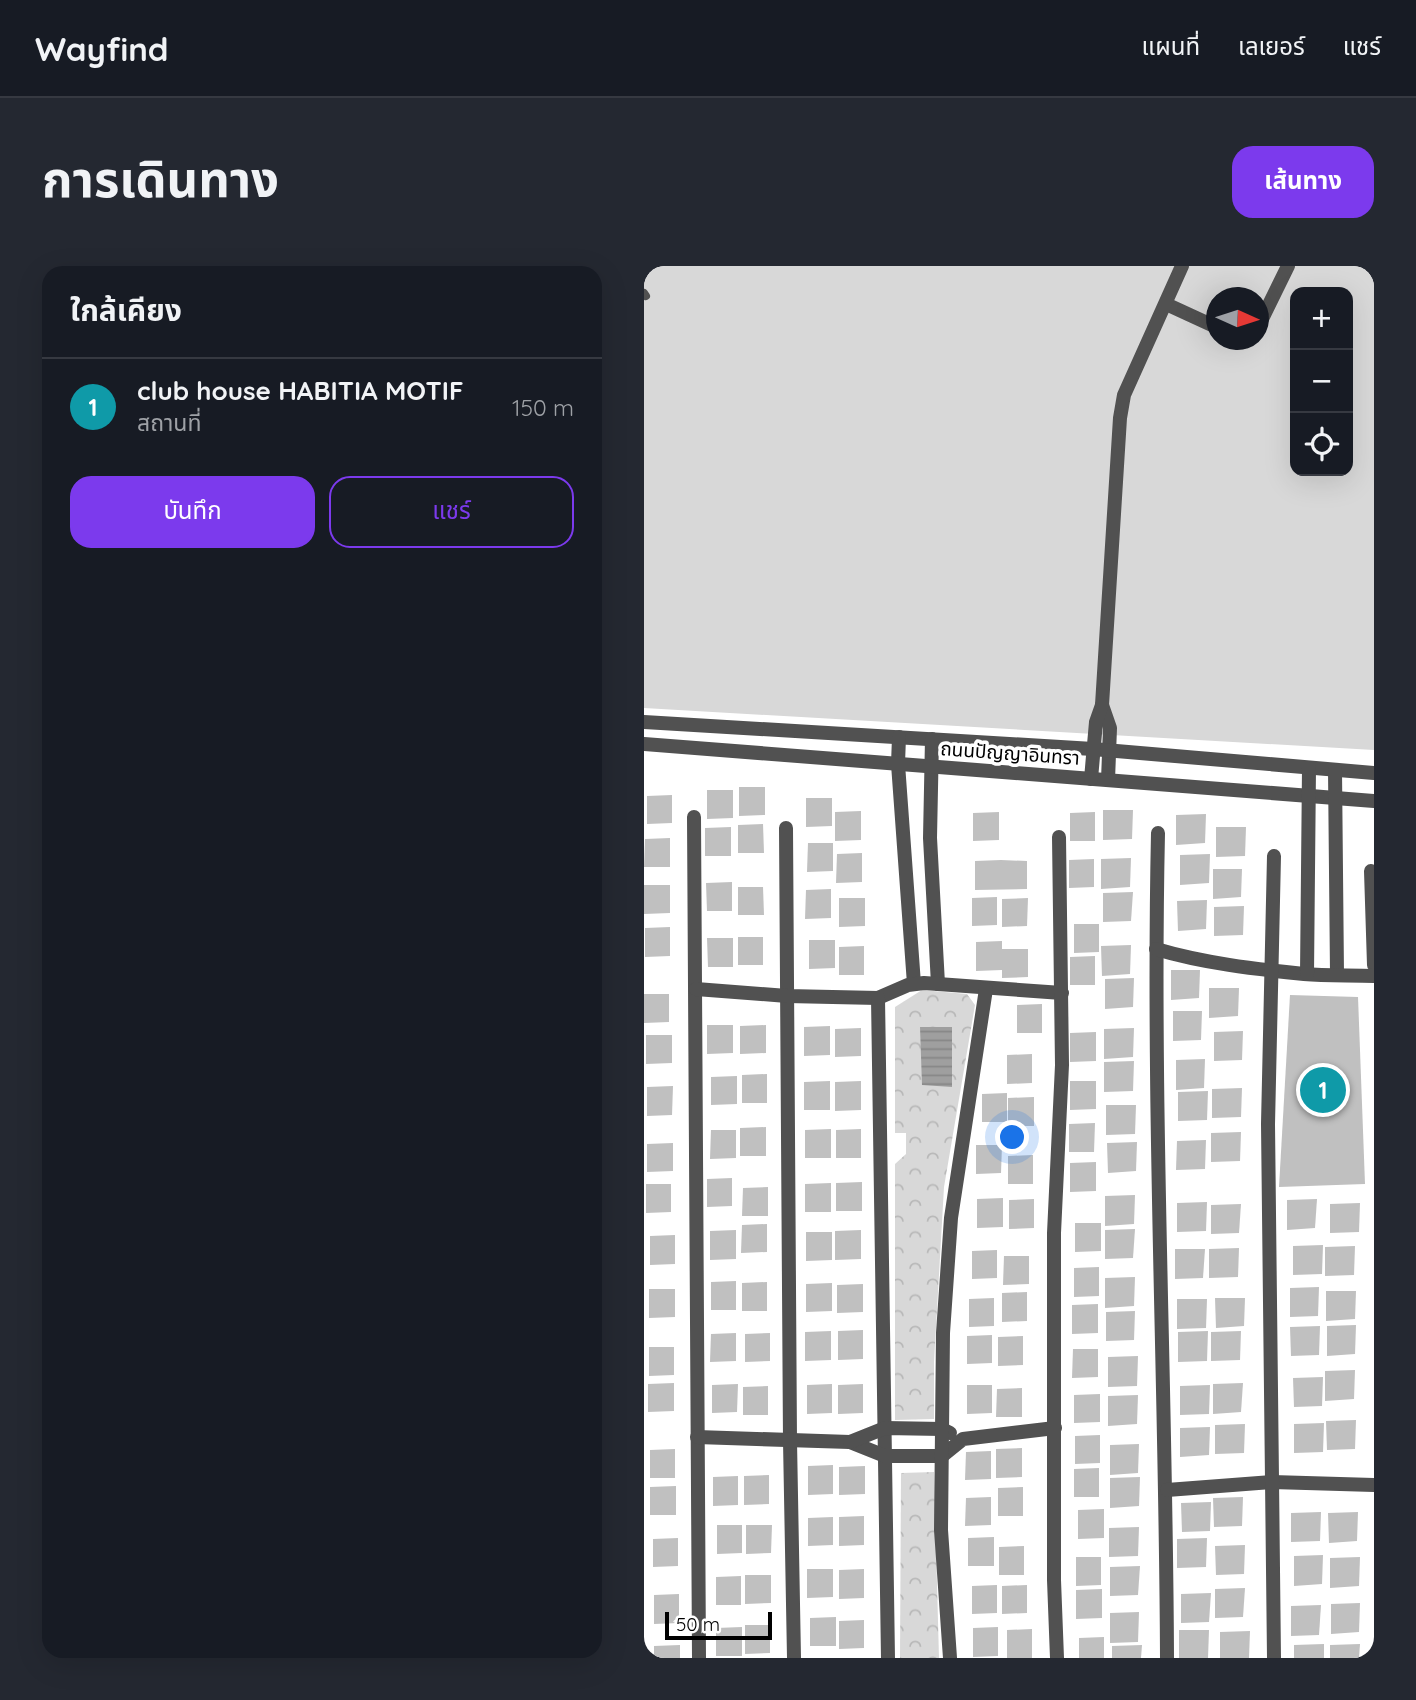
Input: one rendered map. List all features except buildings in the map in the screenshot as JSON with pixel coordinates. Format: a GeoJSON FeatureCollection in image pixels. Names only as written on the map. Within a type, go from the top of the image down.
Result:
{"type":"FeatureCollection","features":[{"type":"Feature","properties":{"kind":"street"},"geometry":{"type":"LineString","coordinates":[[1091,779],[1096,722],[1102,705],[1122,407],[1131,377],[1182,266]]}},
{"type":"Feature","properties":{"kind":"street"},"geometry":{"type":"LineString","coordinates":[[1269,305],[1288,266]]}},
{"type":"Feature","properties":{"kind":"street"},"geometry":{"type":"LineString","coordinates":[[1166,304],[1206,322]]}},
{"type":"Feature","properties":{"kind":"street"},"geometry":{"type":"LineString","coordinates":[[1102,705],[1110,728],[1108,780]]}},
{"type":"Feature","properties":{"kind":"street","name":"ถนนปัญญาอินทรา"},"geometry":{"type":"LineString","coordinates":[[644,722],[1093,748],[1374,774]]}},
{"type":"Feature","properties":{"kind":"street"},"geometry":{"type":"LineString","coordinates":[[900,737],[898,764],[914,984]]}},
{"type":"Feature","properties":{"kind":"street"},"geometry":{"type":"LineString","coordinates":[[932,739],[931,887],[938,984]]}},
{"type":"Feature","properties":{"kind":"street","name":"ถนนปัญญาอินทรา"},"geometry":{"type":"LineString","coordinates":[[644,744],[1374,801]]}},
{"type":"Feature","properties":{"kind":"street"},"geometry":{"type":"LineString","coordinates":[[1307,974],[1309,768]]}},
{"type":"Feature","properties":{"kind":"street"},"geometry":{"type":"LineString","coordinates":[[1335,770],[1337,974]]}},
{"type":"Feature","properties":{"kind":"street"},"geometry":{"type":"LineString","coordinates":[[694,817],[699,1658]]}},
{"type":"Feature","properties":{"kind":"street"},"geometry":{"type":"LineString","coordinates":[[786,828],[794,1658]]}},
{"type":"Feature","properties":{"kind":"street"},"geometry":{"type":"LineString","coordinates":[[1158,833],[1156,949],[1167,1490],[1167,1658]]}},
{"type":"Feature","properties":{"kind":"street"},"geometry":{"type":"LineString","coordinates":[[1057,1658],[1054,1580],[1055,1233],[1062,1065],[1059,836]]}},
{"type":"Feature","properties":{"kind":"street"},"geometry":{"type":"LineString","coordinates":[[1274,856],[1268,1124],[1274,1658]]}},
{"type":"Feature","properties":{"kind":"street"},"geometry":{"type":"LineString","coordinates":[[1371,871],[1374,965]]}},
{"type":"Feature","properties":{"kind":"street"},"geometry":{"type":"LineString","coordinates":[[908,889],[931,887]]}},
{"type":"Feature","properties":{"kind":"street"},"geometry":{"type":"LineString","coordinates":[[1156,949],[1195,960],[1270,970],[1374,976]]}},
{"type":"Feature","properties":{"kind":"street"},"geometry":{"type":"LineString","coordinates":[[696,989],[788,996],[878,998],[914,984],[938,984],[1062,993]]}},
{"type":"Feature","properties":{"kind":"street"},"geometry":{"type":"LineString","coordinates":[[950,1658],[941,1530],[943,1333],[951,1218],[986,989]]}},
{"type":"Feature","properties":{"kind":"street"},"geometry":{"type":"LineString","coordinates":[[878,998],[888,1658]]}},
{"type":"Feature","properties":{"kind":"street"},"geometry":{"type":"LineString","coordinates":[[850,1442],[885,1428],[942,1429],[963,1439]]}},
{"type":"Feature","properties":{"kind":"street"},"geometry":{"type":"LineString","coordinates":[[697,1437],[850,1442],[885,1456],[942,1456],[963,1439],[1055,1428]]}},
{"type":"Feature","properties":{"kind":"street"},"geometry":{"type":"LineString","coordinates":[[1167,1490],[1272,1482],[1374,1485]]}},
{"type":"Feature","properties":{"kind":"green space"},"geometry":{"type":"Polygon","coordinates":[[[644,266],[1374,266],[1374,750],[644,708],[644,266]]]}},
{"type":"Feature","properties":{"kind":"green space"},"geometry":{"type":"Polygon","coordinates":[[[922,990],[967,994],[975,1005],[944,1187],[934,1362],[934,1419],[895,1420],[895,1164],[906,1154],[906,1133],[895,1133],[895,1007],[922,990]]]}},
{"type":"Feature","properties":{"kind":"green space"},"geometry":{"type":"Polygon","coordinates":[[[934,1472],[939,1658],[900,1658],[901,1473],[934,1472]]]}},
{"type":"Feature","properties":{"kind":"shaded area"},"geometry":{"type":"Polygon","coordinates":[[[920,1027],[952,1027],[952,1087],[922,1085],[920,1027]]]}},
{"type":"Feature","properties":{"kind":"place","name":"club house HABITIA MOTIF"},"geometry":{"type":"Point","coordinates":[1323,1090]}}]}
